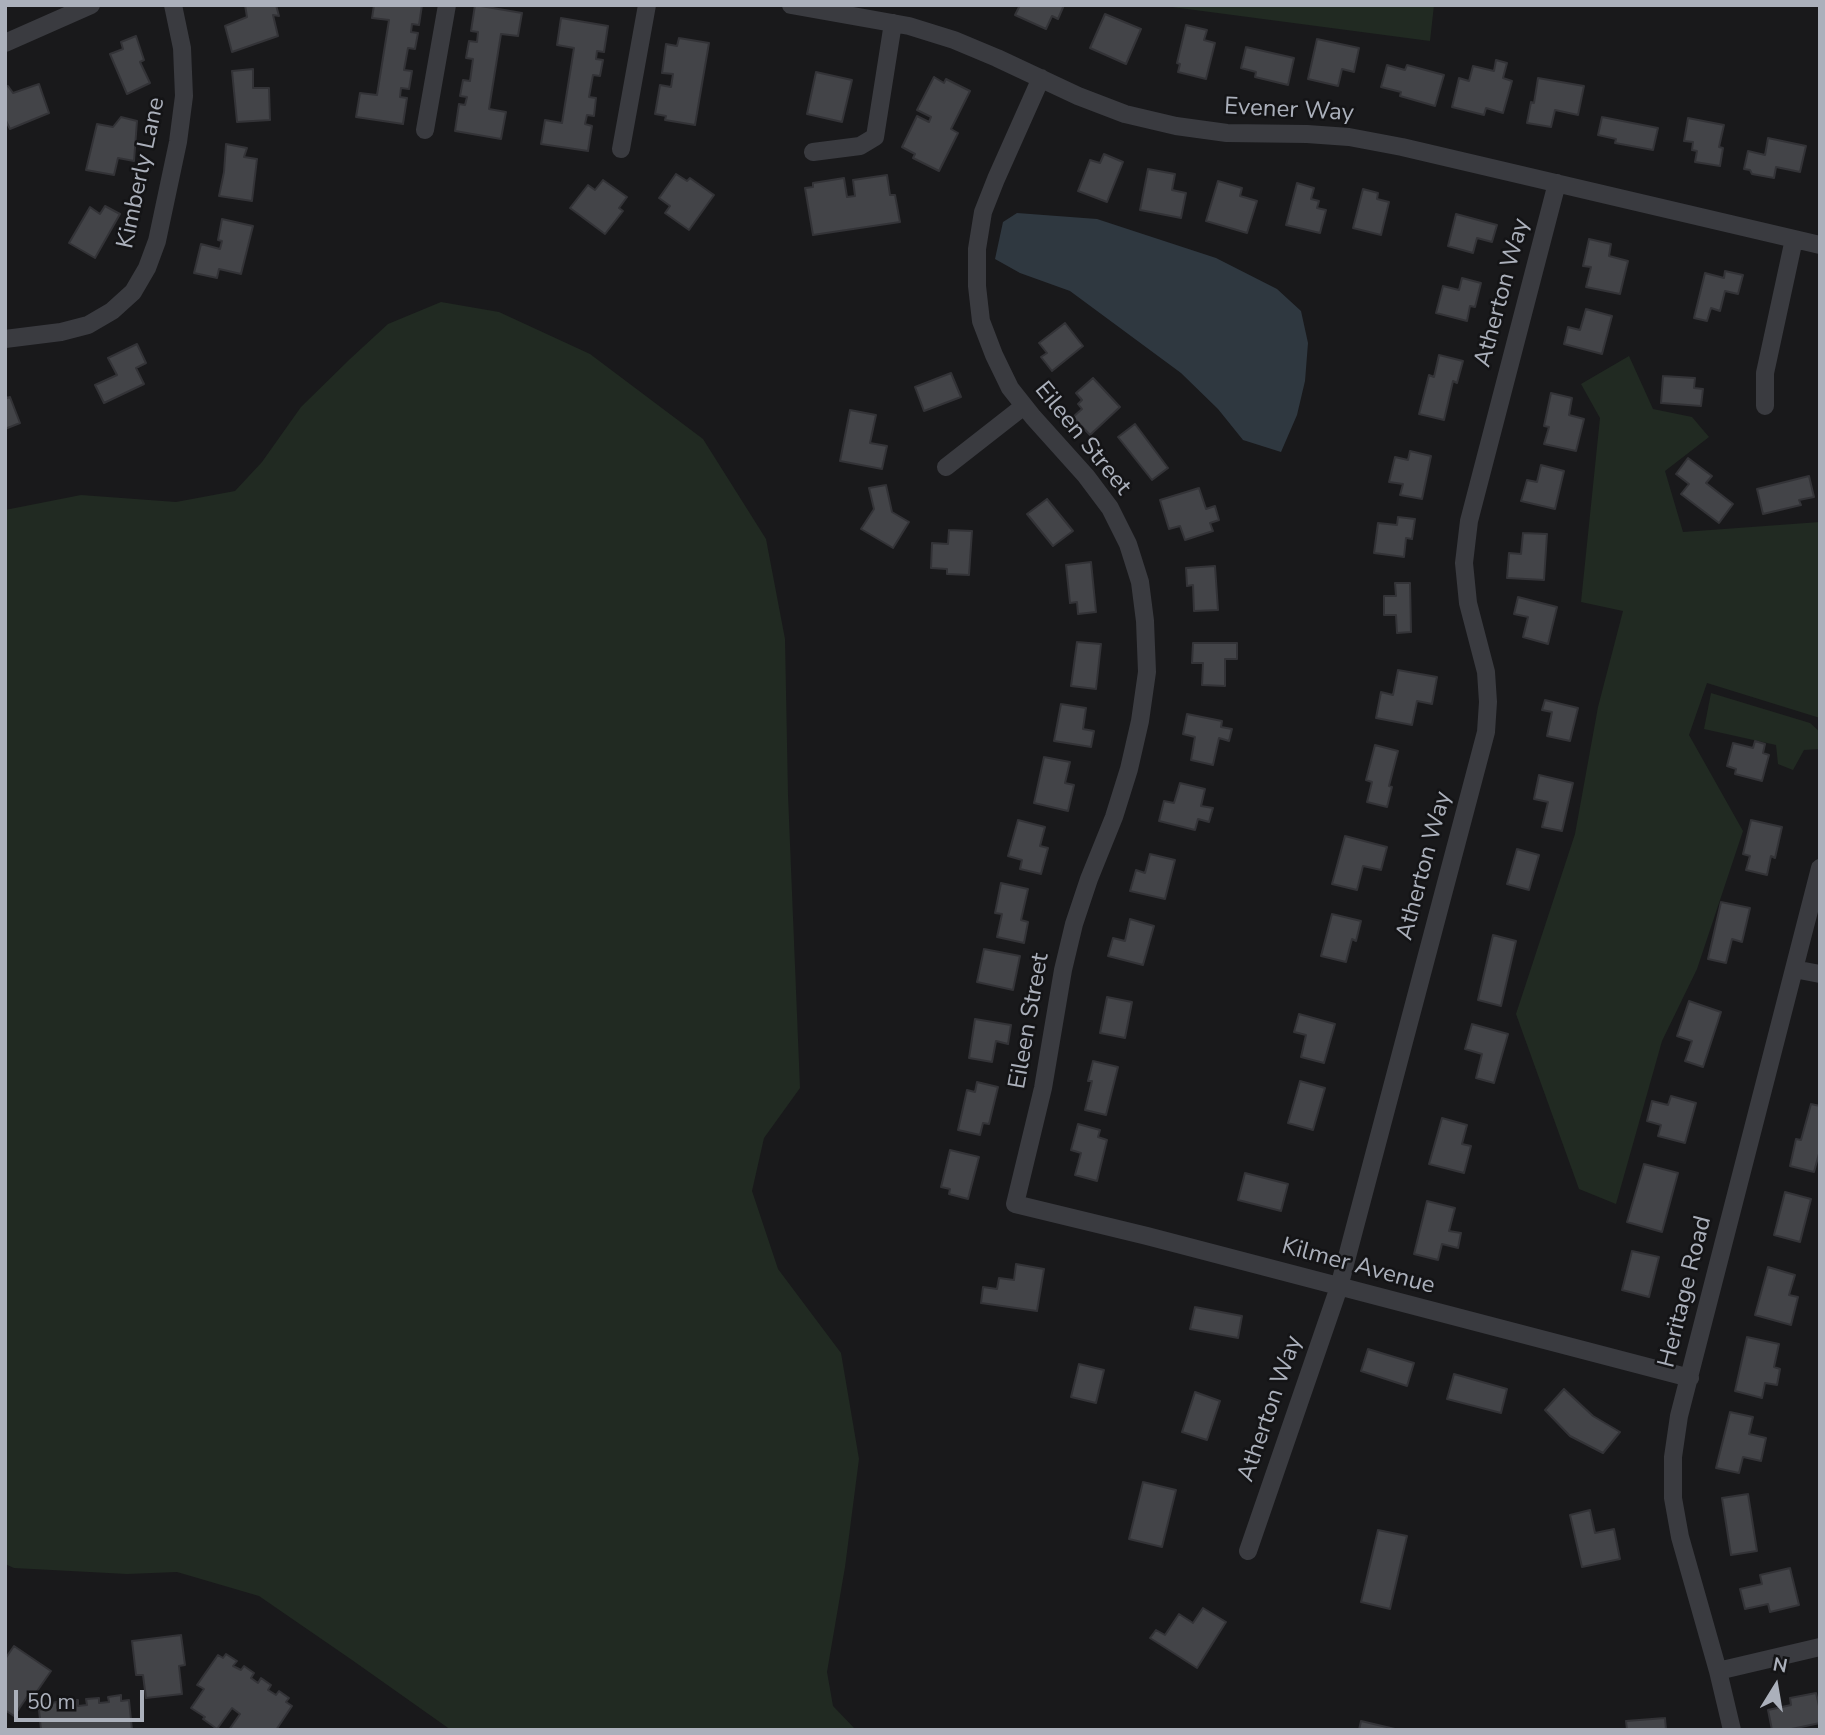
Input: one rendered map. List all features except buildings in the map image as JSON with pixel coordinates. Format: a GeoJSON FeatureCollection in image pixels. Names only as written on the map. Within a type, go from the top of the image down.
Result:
{"type":"FeatureCollection","features":[{"type":"Feature","properties":{"kind":"street"},"geometry":{"type":"LineString","coordinates":[[5,43],[91,5]]}},
{"type":"Feature","properties":{"kind":"street","name":"Kimberly Lane"},"geometry":{"type":"LineString","coordinates":[[5,339],[61,332],[88,324],[112,311],[133,292],[147,268],[157,241],[178,142],[184,96],[182,48],[173,5]]}},
{"type":"Feature","properties":{"kind":"street"},"geometry":{"type":"LineString","coordinates":[[425,130],[447,5]]}},
{"type":"Feature","properties":{"kind":"street"},"geometry":{"type":"LineString","coordinates":[[621,149],[647,5]]}},
{"type":"Feature","properties":{"kind":"street","name":"Evener Way"},"geometry":{"type":"LineString","coordinates":[[791,5],[909,26],[954,40],[1078,96],[1125,114],[1176,126],[1227,133],[1349,137],[1820,245]]}},
{"type":"Feature","properties":{"kind":"street"},"geometry":{"type":"LineString","coordinates":[[813,152],[860,146],[875,136],[893,23]]}},
{"type":"Feature","properties":{"kind":"street","name":"Eileen Street"},"geometry":{"type":"LineString","coordinates":[[1014,1204],[1043,1088],[1063,970],[1074,924],[1129,769],[1140,722],[1147,672],[1140,582],[1128,544],[1110,508],[1086,476],[1010,388],[981,321],[977,286],[983,212],[1041,78]]}},
{"type":"Feature","properties":{"kind":"street","name":"Atherton Way"},"geometry":{"type":"LineString","coordinates":[[1248,1551],[1339,1287],[1486,732],[1486,671],[1468,603],[1464,563],[1469,521],[1557,183]]}},
{"type":"Feature","properties":{"kind":"street"},"geometry":{"type":"LineString","coordinates":[[1765,406],[1765,373],[1794,239]]}},
{"type":"Feature","properties":{"kind":"street"},"geometry":{"type":"LineString","coordinates":[[946,467],[1024,406]]}},
{"type":"Feature","properties":{"kind":"street","name":"Heritage Road"},"geometry":{"type":"LineString","coordinates":[[1732,1730],[1680,1537],[1673,1497],[1673,1457],[1679,1416],[1820,868]]}},
{"type":"Feature","properties":{"kind":"street"},"geometry":{"type":"LineString","coordinates":[[1794,969],[1820,974]]}},
{"type":"Feature","properties":{"kind":"street","name":"Kilmer Avenue"},"geometry":{"type":"LineString","coordinates":[[1014,1204],[1690,1378]]}},
{"type":"Feature","properties":{"kind":"street"},"geometry":{"type":"LineString","coordinates":[[1718,1671],[1820,1647]]}},
{"type":"Feature","properties":{"kind":"shaded area"},"geometry":{"type":"Polygon","coordinates":[[[1157,5],[1434,5],[1430,41],[1157,5]]]}},
{"type":"Feature","properties":{"kind":"shaded area"},"geometry":{"type":"Polygon","coordinates":[[[1017,213],[1097,219],[1216,258],[1277,289],[1301,311],[1308,343],[1305,381],[1297,415],[1281,452],[1243,440],[1218,409],[1181,373],[1070,291],[1020,273],[995,259],[1003,222],[1017,213]]]}},
{"type":"Feature","properties":{"kind":"shaded area"},"geometry":{"type":"Polygon","coordinates":[[[441,302],[499,312],[590,354],[703,439],[766,539],[785,639],[788,795],[800,1088],[764,1138],[752,1191],[778,1269],[841,1353],[859,1459],[845,1567],[827,1672],[833,1706],[856,1730],[451,1730],[259,1596],[177,1572],[127,1574],[14,1568],[5,1564],[5,510],[81,495],[176,502],[235,491],[262,462],[301,407],[388,324],[441,302]]]}},
{"type":"Feature","properties":{"kind":"shaded area"},"geometry":{"type":"Polygon","coordinates":[[[1629,356],[1653,409],[1692,417],[1709,437],[1665,471],[1683,532],[1820,522],[1820,718],[1707,683],[1689,735],[1743,831],[1697,969],[1662,1041],[1616,1204],[1579,1189],[1516,1014],[1575,834],[1598,707],[1623,611],[1581,602],[1600,418],[1581,384],[1629,356]]]}},
{"type":"Feature","properties":{"kind":"shaded area"},"geometry":{"type":"Polygon","coordinates":[[[1711,693],[1810,723],[1820,732],[1820,749],[1804,750],[1793,770],[1778,764],[1776,745],[1704,729],[1711,693]]]}}]}
